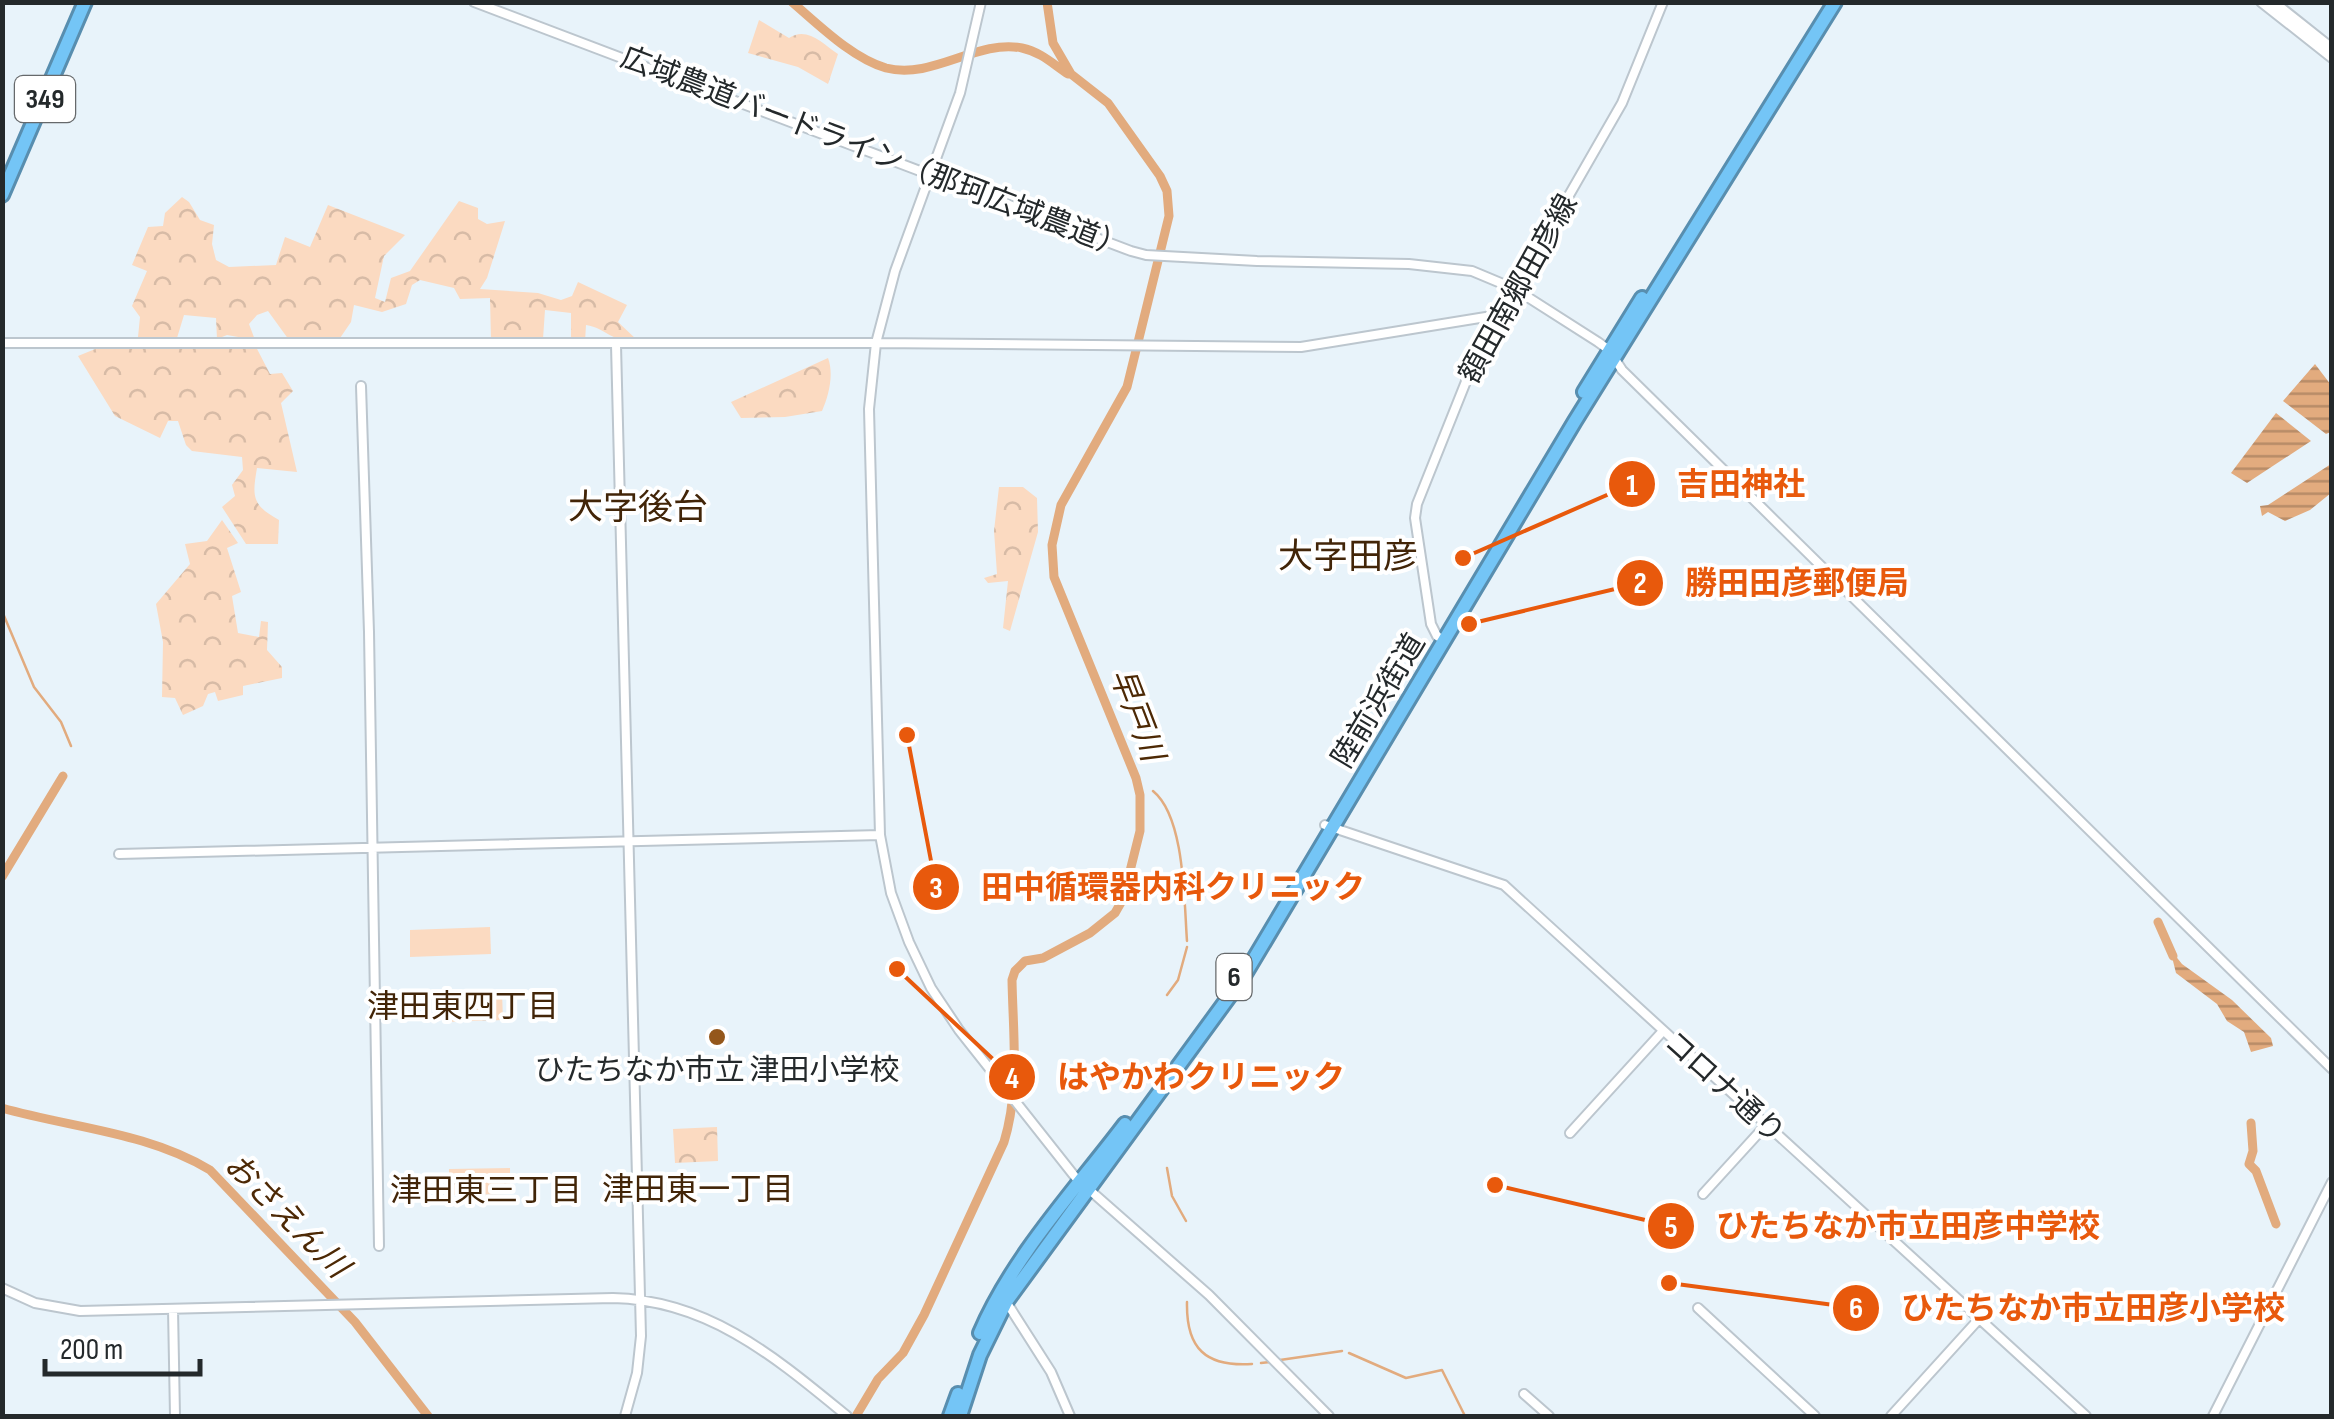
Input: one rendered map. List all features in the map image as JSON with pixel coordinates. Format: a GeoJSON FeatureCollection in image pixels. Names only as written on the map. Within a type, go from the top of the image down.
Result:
{"type":"FeatureCollection","features":[{"type":"Feature","properties":{"kind":"highway","name":"349"},"geometry":{"type":"LineString","coordinates":[[2,179],[82,2]]}},
{"type":"Feature","properties":{"kind":"highway","name":"349"},"geometry":{"type":"LineString","coordinates":[[2,195],[82,2]]}},
{"type":"Feature","properties":{"kind":"highway","name":"陸前浜街道"},"geometry":{"type":"LineString","coordinates":[[950,1416],[982,1330],[1084,1186],[1223,1008],[1440,638],[1824,2]]}},
{"type":"Feature","properties":{"kind":"highway","name":"陸前浜街道"},"geometry":{"type":"LineString","coordinates":[[1611,356],[1834,2]]}},
{"type":"Feature","properties":{"kind":"highway","name":"陸前浜街道"},"geometry":{"type":"LineString","coordinates":[[960,1416],[1002,1300]]}},
{"type":"Feature","properties":{"kind":"street","name":"広域農道バードライン（那珂広域農道）"},"geometry":{"type":"LineString","coordinates":[[474,2],[1146,255],[1410,264],[1462,269],[1514,289],[1611,356],[2332,1069]]}},
{"type":"Feature","properties":{"kind":"street"},"geometry":{"type":"LineString","coordinates":[[981,2],[970,60],[895,272],[876,344],[868,409],[880,835],[891,893],[918,964],[949,1016],[1084,1186],[1209,1295],[1329,1416]]}},
{"type":"Feature","properties":{"kind":"street","name":"額田南郷田彦線"},"geometry":{"type":"LineString","coordinates":[[1440,638],[1430,624],[1415,509],[1474,360],[1622,104],[1662,2]]}},
{"type":"Feature","properties":{"kind":"street"},"geometry":{"type":"LineString","coordinates":[[2261,2],[2332,58]]}},
{"type":"Feature","properties":{"kind":"street"},"geometry":{"type":"LineString","coordinates":[[2274,2],[2332,48]]}},
{"type":"Feature","properties":{"kind":"street"},"geometry":{"type":"LineString","coordinates":[[2,343],[1320,346],[1498,315]]}},
{"type":"Feature","properties":{"kind":"street"},"geometry":{"type":"LineString","coordinates":[[616,345],[640,1300],[637,1373],[625,1416]]}},
{"type":"Feature","properties":{"kind":"street"},"geometry":{"type":"LineString","coordinates":[[361,386],[379,1246]]}},
{"type":"Feature","properties":{"kind":"street","name":"コロナ通り"},"geometry":{"type":"LineString","coordinates":[[1328,826],[1504,885],[2086,1416]]}},
{"type":"Feature","properties":{"kind":"street"},"geometry":{"type":"LineString","coordinates":[[119,854],[880,835]]}},
{"type":"Feature","properties":{"kind":"street"},"geometry":{"type":"LineString","coordinates":[[1570,1133],[1662,1032]]}},
{"type":"Feature","properties":{"kind":"street"},"geometry":{"type":"LineString","coordinates":[[1703,1194],[1765,1126]]}},
{"type":"Feature","properties":{"kind":"street"},"geometry":{"type":"LineString","coordinates":[[2213,1416],[2332,1182]]}},
{"type":"Feature","properties":{"kind":"street"},"geometry":{"type":"LineString","coordinates":[[2,1288],[34,1303],[66,1310],[640,1300],[692,1312],[733,1330],[787,1367],[846,1416]]}},
{"type":"Feature","properties":{"kind":"street"},"geometry":{"type":"LineString","coordinates":[[1002,1300],[1054,1379],[1070,1416]]}},
{"type":"Feature","properties":{"kind":"street"},"geometry":{"type":"LineString","coordinates":[[1698,1308],[1815,1416]]}},
{"type":"Feature","properties":{"kind":"street"},"geometry":{"type":"LineString","coordinates":[[173,1309],[174,1416]]}},
{"type":"Feature","properties":{"kind":"street"},"geometry":{"type":"LineString","coordinates":[[1891,1416],[1979,1319]]}},
{"type":"Feature","properties":{"kind":"street"},"geometry":{"type":"LineString","coordinates":[[1524,1394],[1549,1416]]}},
{"type":"Feature","properties":{"kind":"green space"},"geometry":{"type":"Polygon","coordinates":[[[759,20],[789,38],[802,34],[815,38],[838,54],[828,84],[798,67],[748,53],[759,20]]]}},
{"type":"Feature","properties":{"kind":"green space"},"geometry":{"type":"Polygon","coordinates":[[[182,197],[200,220],[214,225],[212,244],[216,260],[229,267],[276,265],[285,237],[310,247],[328,205],[405,235],[384,256],[375,298],[385,302],[391,278],[410,271],[459,201],[478,208],[478,219],[487,224],[505,221],[480,289],[538,293],[561,300],[572,296],[578,282],[627,305],[618,322],[637,340],[620,339],[586,325],[585,342],[571,341],[571,313],[545,310],[543,339],[491,340],[490,298],[460,299],[454,288],[420,280],[412,285],[406,304],[382,312],[354,305],[351,322],[338,341],[289,340],[268,311],[249,324],[255,340],[227,335],[217,339],[216,318],[184,315],[177,338],[138,337],[140,317],[132,306],[147,271],[132,265],[148,227],[163,226],[165,213],[182,197]]]}},
{"type":"Feature","properties":{"kind":"green space"},"geometry":{"type":"Polygon","coordinates":[[[105,345],[255,345],[270,374],[282,373],[293,391],[281,403],[297,472],[257,468],[255,486],[259,505],[279,520],[278,544],[246,544],[222,507],[235,496],[232,485],[243,470],[242,457],[192,451],[178,421],[168,421],[160,438],[115,416],[78,356],[105,345]]]}},
{"type":"Feature","properties":{"kind":"green space"},"geometry":{"type":"Polygon","coordinates":[[[828,358],[830,384],[822,411],[741,418],[731,402],[828,358]]]}},
{"type":"Feature","properties":{"kind":"green space"},"geometry":{"type":"Polygon","coordinates":[[[999,487],[1023,487],[1037,498],[1038,532],[1010,631],[1003,628],[1008,581],[988,583],[984,578],[997,574],[994,531],[999,487]]]}},
{"type":"Feature","properties":{"kind":"green space"},"geometry":{"type":"Polygon","coordinates":[[[222,520],[238,543],[227,548],[241,592],[232,596],[238,633],[259,637],[261,621],[268,622],[267,650],[282,667],[282,678],[243,686],[243,695],[218,701],[215,692],[208,694],[203,706],[183,715],[175,698],[162,697],[163,642],[156,604],[190,564],[185,544],[207,541],[222,520]]]}},
{"type":"Feature","properties":{"kind":"green space"},"geometry":{"type":"Polygon","coordinates":[[[490,927],[491,954],[410,957],[410,930],[490,927]]]}},
{"type":"Feature","properties":{"kind":"green space"},"geometry":{"type":"Polygon","coordinates":[[[502,992],[503,1020],[444,1022],[443,994],[502,992]]]}},
{"type":"Feature","properties":{"kind":"green space"},"geometry":{"type":"Polygon","coordinates":[[[717,1127],[718,1161],[675,1163],[673,1129],[717,1127]]]}},
{"type":"Feature","properties":{"kind":"green space"},"geometry":{"type":"Polygon","coordinates":[[[510,1168],[510,1194],[449,1195],[449,1169],[510,1168]]]}},
{"type":"Feature","properties":{"kind":"shaded area"},"geometry":{"type":"Polygon","coordinates":[[[2315,364],[2331,385],[2331,432],[2326,434],[2283,401],[2315,364]]]}},
{"type":"Feature","properties":{"kind":"shaded area"},"geometry":{"type":"Polygon","coordinates":[[[2276,413],[2311,441],[2247,483],[2231,473],[2276,413]]]}},
{"type":"Feature","properties":{"kind":"shaded area"},"geometry":{"type":"Polygon","coordinates":[[[2331,464],[2331,493],[2310,510],[2285,521],[2268,512],[2262,516],[2260,506],[2268,505],[2331,464]]]}},
{"type":"Feature","properties":{"kind":"shaded area"},"geometry":{"type":"Polygon","coordinates":[[[2170,949],[2182,964],[2232,1000],[2271,1038],[2273,1046],[2251,1052],[2244,1032],[2227,1021],[2217,1004],[2176,973],[2170,949]]]}},
{"type":"Feature","properties":{"kind":"waterway"},"geometry":{"type":"LineString","coordinates":[[792,2],[848,49],[886,68],[921,69],[1005,47],[1035,52],[1068,74]]}},
{"type":"Feature","properties":{"kind":"waterway","name":"早戸川"},"geometry":{"type":"LineString","coordinates":[[856,1416],[878,1379],[903,1353],[924,1315],[1004,1142],[1014,1082],[1015,971],[1025,961],[1043,958],[1090,933],[1115,913],[1123,899],[1140,831],[1136,778],[1054,577],[1052,545],[1061,505],[1127,387],[1169,216],[1167,191],[1108,103],[1071,74],[1053,43],[1047,2]]}},
{"type":"Feature","properties":{"kind":"waterway"},"geometry":{"type":"LineString","coordinates":[[2,611],[34,687],[61,722],[71,746]]}},
{"type":"Feature","properties":{"kind":"waterway","name":"おさえん川"},"geometry":{"type":"LineString","coordinates":[[2,877],[63,776]]}},
{"type":"Feature","properties":{"kind":"waterway"},"geometry":{"type":"LineString","coordinates":[[1153,791],[1164,803],[1177,839],[1187,941]]}},
{"type":"Feature","properties":{"kind":"waterway"},"geometry":{"type":"LineString","coordinates":[[2158,922],[2173,956]]}},
{"type":"Feature","properties":{"kind":"waterway"},"geometry":{"type":"LineString","coordinates":[[1167,995],[1178,980],[1187,947]]}},
{"type":"Feature","properties":{"kind":"waterway","name":"おさえん川"},"geometry":{"type":"LineString","coordinates":[[2,1108],[135,1139],[210,1170],[355,1322],[428,1416]]}},
{"type":"Feature","properties":{"kind":"waterway"},"geometry":{"type":"LineString","coordinates":[[2251,1123],[2253,1151],[2249,1164],[2256,1171],[2276,1224]]}},
{"type":"Feature","properties":{"kind":"waterway"},"geometry":{"type":"LineString","coordinates":[[1167,1168],[1172,1196],[1186,1221]]}},
{"type":"Feature","properties":{"kind":"waterway"},"geometry":{"type":"LineString","coordinates":[[1187,1302],[1190,1332],[1202,1352],[1222,1362],[1252,1364]]}},
{"type":"Feature","properties":{"kind":"waterway"},"geometry":{"type":"LineString","coordinates":[[1280,1360],[1342,1351]]}},
{"type":"Feature","properties":{"kind":"waterway"},"geometry":{"type":"LineString","coordinates":[[1349,1353],[1406,1378],[1442,1370],[1465,1416]]}},
{"type":"Feature","properties":{"kind":"waterway"},"geometry":{"type":"LineString","coordinates":[[1261,1363],[1270,1362]]}},
{"type":"Feature","properties":{"kind":"place","name":"吉田神社"},"geometry":{"type":"Point","coordinates":[1463,558]}},
{"type":"Feature","properties":{"kind":"place","name":"勝田田彦郵便局"},"geometry":{"type":"Point","coordinates":[1469,624]}},
{"type":"Feature","properties":{"kind":"place","name":"田中循環器内科クリニック"},"geometry":{"type":"Point","coordinates":[907,735]}},
{"type":"Feature","properties":{"kind":"place","name":"はやかわクリニック"},"geometry":{"type":"Point","coordinates":[897,969]}},
{"type":"Feature","properties":{"kind":"place","name":"ひたちなか市立 津田小学校"},"geometry":{"type":"Point","coordinates":[717,1037]}},
{"type":"Feature","properties":{"kind":"place","name":"ひたちなか市立田彦中学校"},"geometry":{"type":"Point","coordinates":[1495,1185]}},
{"type":"Feature","properties":{"kind":"place","name":"ひたちなか市立田彦小学校"},"geometry":{"type":"Point","coordinates":[1669,1283]}},
{"type":"Feature","properties":{"kind":"district","name":"大字後台"},"geometry":{"type":"Point","coordinates":[638,508]}},
{"type":"Feature","properties":{"kind":"district","name":"大字田彦"},"geometry":{"type":"Point","coordinates":[1348,557]}},
{"type":"Feature","properties":{"kind":"district","name":"津田東四丁目"},"geometry":{"type":"Point","coordinates":[463,1007]}},
{"type":"Feature","properties":{"kind":"district","name":"津田東一丁目"},"geometry":{"type":"Point","coordinates":[698,1190]}},
{"type":"Feature","properties":{"kind":"district","name":"津田東三丁目"},"geometry":{"type":"Point","coordinates":[486,1191]}}]}
